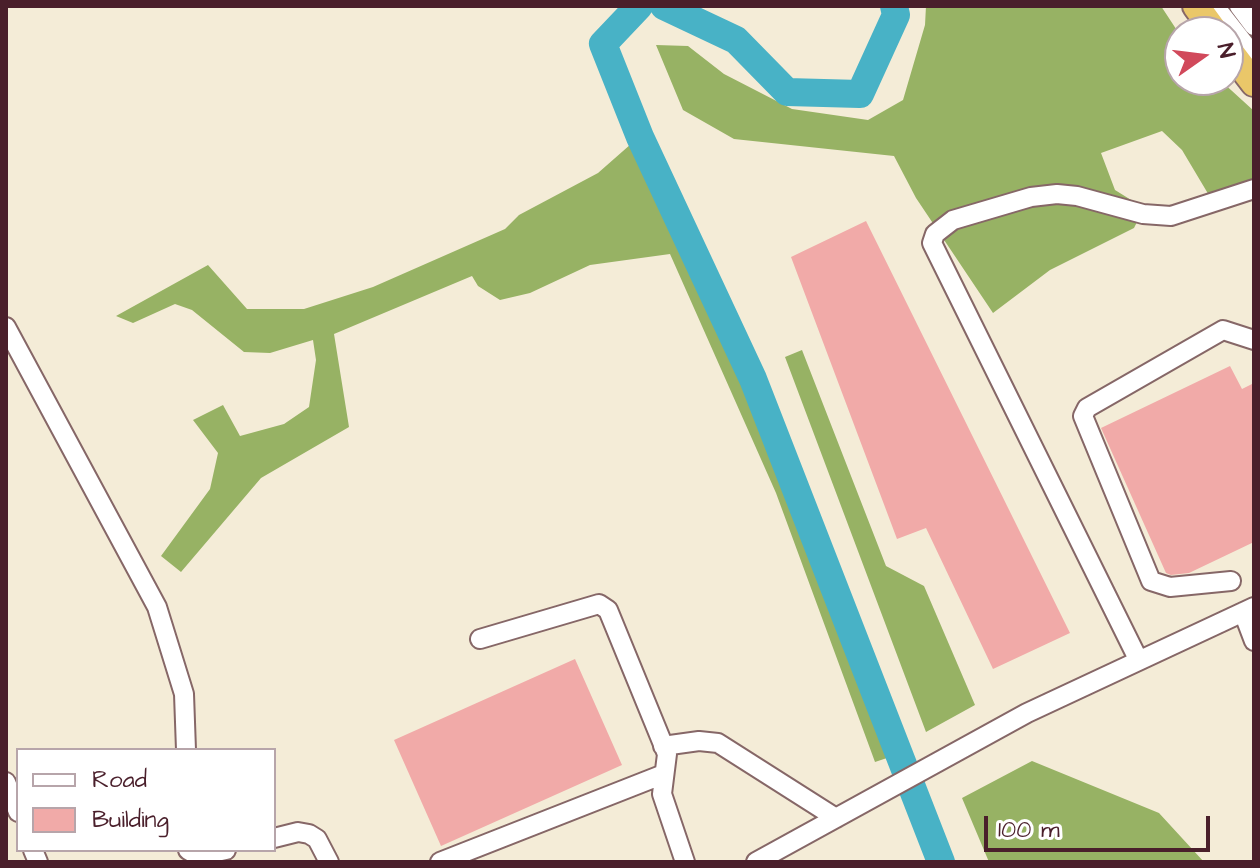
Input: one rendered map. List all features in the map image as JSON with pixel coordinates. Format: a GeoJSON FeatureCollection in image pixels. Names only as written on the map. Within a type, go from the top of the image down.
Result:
{"type":"FeatureCollection","features":[{"type":"Feature","properties":{"kind":"street"},"geometry":{"type":"LineString","coordinates":[[1215,6],[1254,56]]}},
{"type":"Feature","properties":{"kind":"street"},"geometry":{"type":"LineString","coordinates":[[1239,6],[1254,26]]}},
{"type":"Feature","properties":{"kind":"street"},"geometry":{"type":"LineString","coordinates":[[1138,659],[932,243],[935,234],[953,220],[1031,197],[1057,194],[1077,196],[1143,214],[1171,216],[1254,189]]}},
{"type":"Feature","properties":{"kind":"street"},"geometry":{"type":"LineString","coordinates":[[6,327],[157,607],[184,694],[186,748]]}},
{"type":"Feature","properties":{"kind":"street"},"geometry":{"type":"LineString","coordinates":[[1231,581],[1170,587],[1151,581],[1083,416],[1087,408],[1223,330],[1254,340]]}},
{"type":"Feature","properties":{"kind":"street"},"geometry":{"type":"LineString","coordinates":[[480,639],[603,605],[612,616],[663,746],[667,763],[662,794],[685,862]]}},
{"type":"Feature","properties":{"kind":"street"},"geometry":{"type":"LineString","coordinates":[[756,862],[975,741],[1138,659],[1248,609],[1254,641]]}},
{"type":"Feature","properties":{"kind":"street"},"geometry":{"type":"LineString","coordinates":[[663,746],[699,741],[718,743],[836,818]]}},
{"type":"Feature","properties":{"kind":"street"},"geometry":{"type":"LineString","coordinates":[[440,862],[664,774]]}},
{"type":"Feature","properties":{"kind":"street"},"geometry":{"type":"LineString","coordinates":[[6,782],[16,807]]}},
{"type":"Feature","properties":{"kind":"street"},"geometry":{"type":"LineString","coordinates":[[276,838],[298,832],[309,834],[317,839],[329,862]]}},
{"type":"Feature","properties":{"kind":"street"},"geometry":{"type":"LineString","coordinates":[[187,855],[205,856],[219,852]]}},
{"type":"Feature","properties":{"kind":"green space"},"geometry":{"type":"Polygon","coordinates":[[[926,6],[1161,6],[1168,16],[1164,16],[1164,96],[1238,96],[1254,111],[1254,181],[1210,197],[1182,150],[1162,131],[1101,153],[1115,190],[1144,208],[1134,228],[1050,270],[993,313],[916,198],[894,156],[734,139],[683,110],[656,45],[688,46],[724,74],[792,109],[868,120],[903,100],[925,25],[926,6]]]}},
{"type":"Feature","properties":{"kind":"green space"},"geometry":{"type":"Polygon","coordinates":[[[631,144],[673,225],[767,429],[887,758],[875,762],[776,493],[670,254],[590,265],[530,293],[500,300],[478,286],[472,276],[334,334],[349,427],[261,478],[181,572],[161,556],[210,489],[218,453],[193,420],[223,405],[240,436],[284,424],[309,407],[316,360],[313,340],[270,353],[244,352],[192,310],[175,304],[133,323],[116,316],[208,265],[247,309],[304,309],[373,287],[505,229],[519,215],[598,173],[631,144]]]}},
{"type":"Feature","properties":{"kind":"green space"},"geometry":{"type":"Polygon","coordinates":[[[802,350],[886,566],[924,586],[975,705],[926,732],[785,357],[802,350]]]}},
{"type":"Feature","properties":{"kind":"green space"},"geometry":{"type":"Polygon","coordinates":[[[1032,761],[1159,813],[1204,862],[989,862],[962,798],[1032,761]]]}},
{"type":"Feature","properties":{"kind":"building"},"geometry":{"type":"Polygon","coordinates":[[[866,221],[1070,633],[993,669],[926,528],[897,539],[791,257],[866,221]]]}},
{"type":"Feature","properties":{"kind":"building"},"geometry":{"type":"Polygon","coordinates":[[[1230,366],[1242,389],[1254,383],[1254,542],[1189,573],[1171,575],[1166,573],[1101,428],[1230,366]]]}},
{"type":"Feature","properties":{"kind":"building"},"geometry":{"type":"Polygon","coordinates":[[[575,659],[622,765],[441,846],[394,740],[575,659]]]}},
{"type":"Feature","properties":{"kind":"waterway"},"geometry":{"type":"LineString","coordinates":[[639,6],[603,44],[640,137],[753,379],[941,862]]}},
{"type":"Feature","properties":{"kind":"waterway"},"geometry":{"type":"LineString","coordinates":[[664,6],[736,40],[787,92],[860,94],[896,15],[894,6]]}}]}
